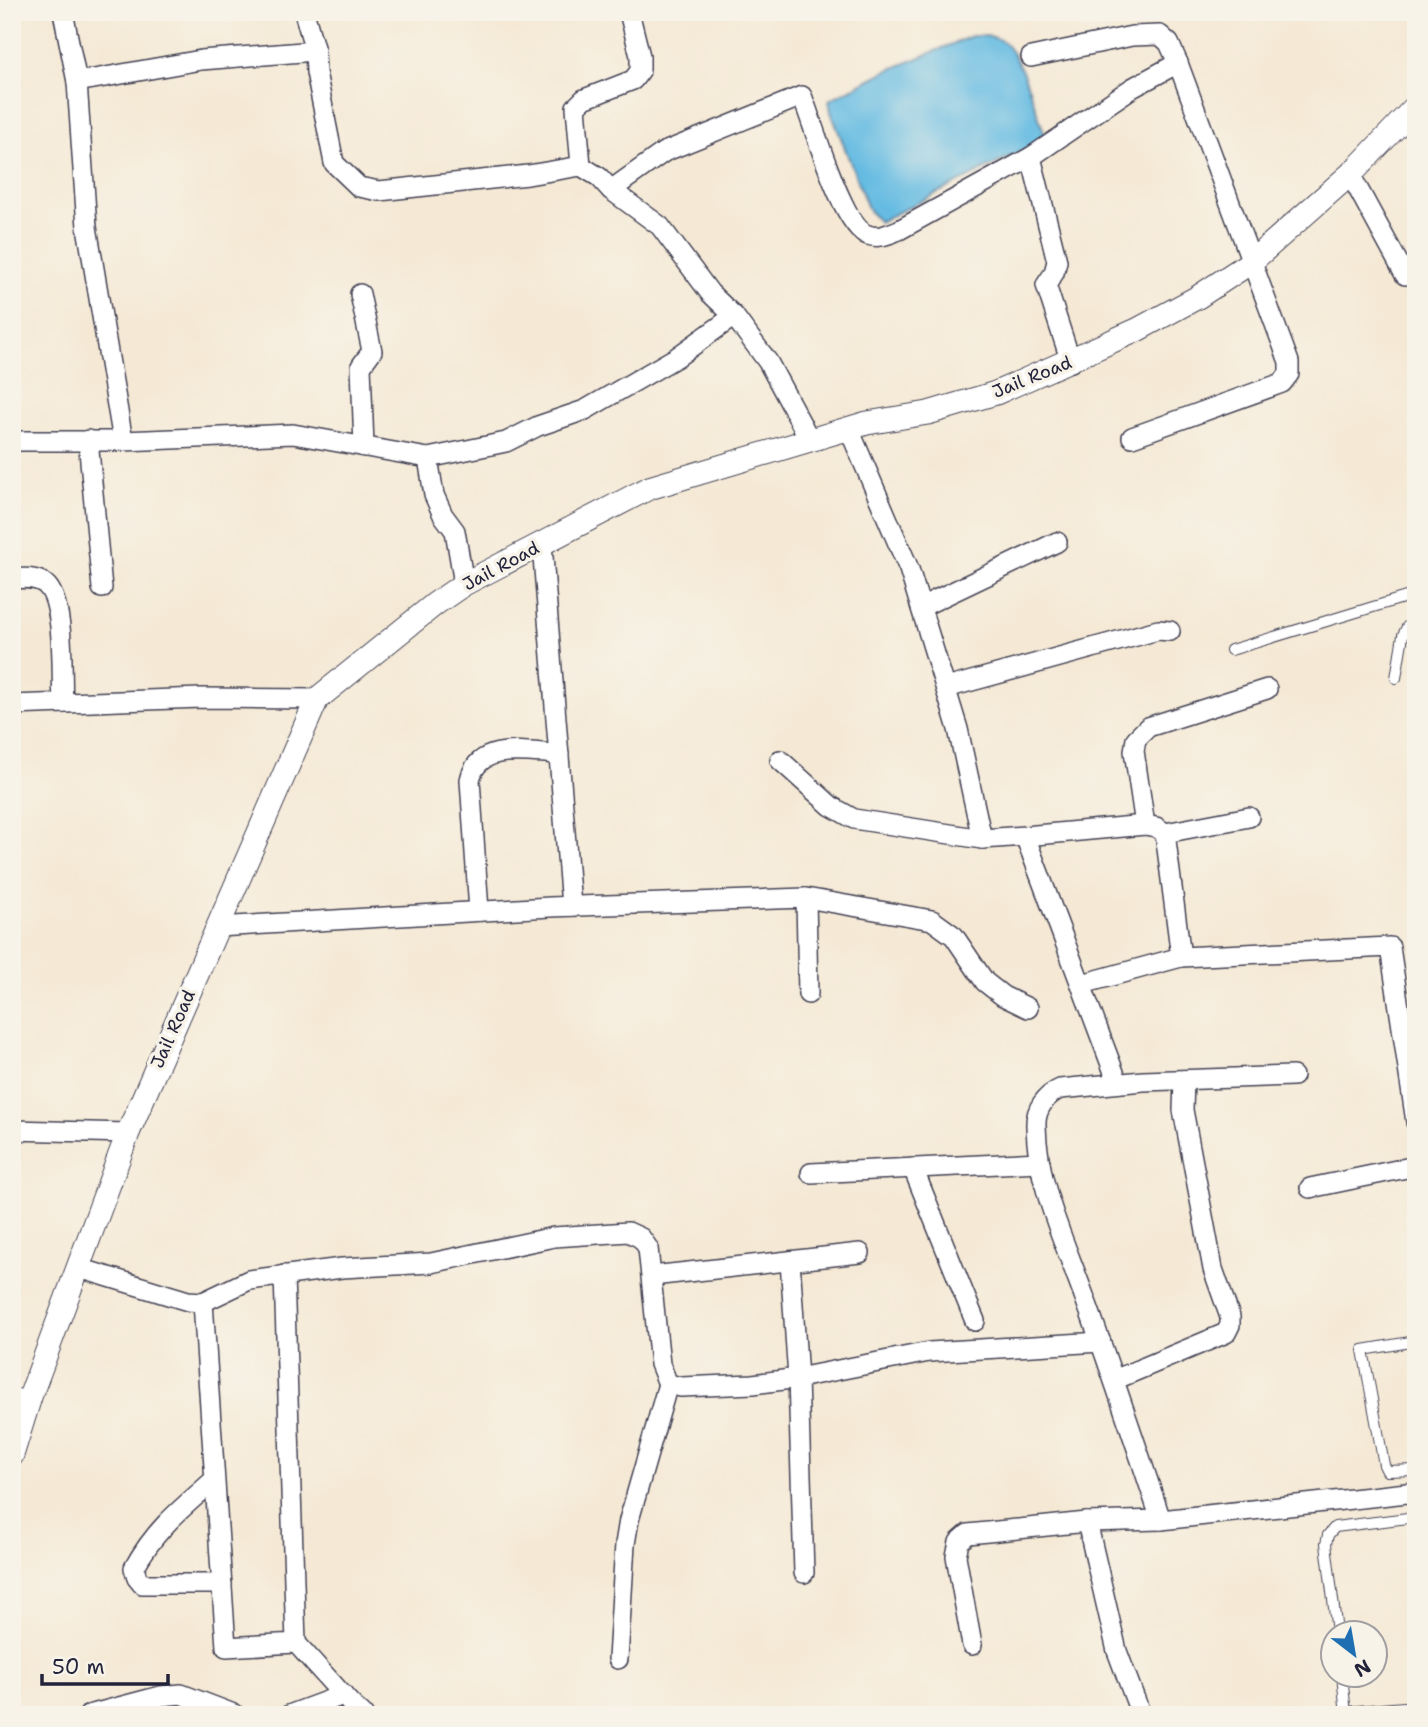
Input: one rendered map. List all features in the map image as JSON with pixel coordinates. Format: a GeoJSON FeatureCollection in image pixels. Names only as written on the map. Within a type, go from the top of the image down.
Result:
{"type":"FeatureCollection","features":[{"type":"Feature","properties":{"kind":"street"},"geometry":{"type":"LineString","coordinates":[[63,12],[78,82],[87,227],[123,441]]}},
{"type":"Feature","properties":{"kind":"street"},"geometry":{"type":"LineString","coordinates":[[304,12],[315,51],[316,72],[334,163],[359,187],[379,191],[528,175],[581,166],[599,177],[611,190],[660,226],[710,293],[734,316],[768,362],[810,440]]}},
{"type":"Feature","properties":{"kind":"street"},"geometry":{"type":"LineString","coordinates":[[581,166],[576,107],[584,99],[633,80],[640,71],[640,56],[629,12]]}},
{"type":"Feature","properties":{"kind":"street"},"geometry":{"type":"LineString","coordinates":[[1031,57],[1132,36],[1160,35],[1169,43],[1289,362],[1289,374],[1282,383],[1132,437]]}},
{"type":"Feature","properties":{"kind":"street"},"geometry":{"type":"LineString","coordinates":[[78,82],[201,60],[315,51]]}},
{"type":"Feature","properties":{"kind":"street"},"geometry":{"type":"LineString","coordinates":[[611,190],[664,152],[802,96],[827,172],[857,227],[866,235],[881,237],[899,230],[1031,157],[1132,88],[1178,63]]}},
{"type":"Feature","properties":{"kind":"street","name":"Jail Road"},"geometry":{"type":"LineString","coordinates":[[12,1455],[21,1395],[79,1268],[128,1133],[317,699],[435,604],[464,584],[649,488],[867,423],[928,414],[985,397],[1071,362],[1138,330],[1198,297],[1251,262],[1350,174],[1416,106]]}},
{"type":"Feature","properties":{"kind":"street"},"geometry":{"type":"LineString","coordinates":[[1031,157],[1057,261],[1054,273],[1046,285],[1071,362]]}},
{"type":"Feature","properties":{"kind":"street"},"geometry":{"type":"LineString","coordinates":[[1350,174],[1405,275]]}},
{"type":"Feature","properties":{"kind":"street"},"geometry":{"type":"LineString","coordinates":[[360,294],[372,351],[361,366],[364,447]]}},
{"type":"Feature","properties":{"kind":"street"},"geometry":{"type":"LineString","coordinates":[[12,440],[123,441],[293,434],[428,458],[506,442],[538,426],[584,410],[677,357],[734,316]]}},
{"type":"Feature","properties":{"kind":"street"},"geometry":{"type":"LineString","coordinates":[[849,429],[909,569],[958,729],[982,839]]}},
{"type":"Feature","properties":{"kind":"street"},"geometry":{"type":"LineString","coordinates":[[88,440],[102,588]]}},
{"type":"Feature","properties":{"kind":"street"},"geometry":{"type":"LineString","coordinates":[[428,458],[433,495],[455,531],[464,584]]}},
{"type":"Feature","properties":{"kind":"street"},"geometry":{"type":"LineString","coordinates":[[921,607],[1057,542]]}},
{"type":"Feature","properties":{"kind":"street"},"geometry":{"type":"LineString","coordinates":[[542,544],[571,906]]}},
{"type":"Feature","properties":{"kind":"street"},"geometry":{"type":"LineString","coordinates":[[12,579],[29,578],[43,582],[53,594],[58,609],[63,703]]}},
{"type":"Feature","properties":{"kind":"street"},"geometry":{"type":"LineString","coordinates":[[946,688],[1158,630],[1170,631]]}},
{"type":"Feature","properties":{"kind":"street"},"geometry":{"type":"LineString","coordinates":[[1145,825],[1134,751],[1136,738],[1148,727],[1267,689]]}},
{"type":"Feature","properties":{"kind":"street"},"geometry":{"type":"LineString","coordinates":[[12,705],[201,698],[317,699]]}},
{"type":"Feature","properties":{"kind":"street"},"geometry":{"type":"LineString","coordinates":[[479,911],[470,780],[473,767],[479,760],[498,752],[559,754]]}},
{"type":"Feature","properties":{"kind":"street"},"geometry":{"type":"LineString","coordinates":[[780,760],[841,813],[855,819],[982,839],[1145,825],[1156,827],[1165,834],[1181,957]]}},
{"type":"Feature","properties":{"kind":"street"},"geometry":{"type":"LineString","coordinates":[[1165,834],[1249,817]]}},
{"type":"Feature","properties":{"kind":"street"},"geometry":{"type":"LineString","coordinates":[[1025,836],[1118,1083]]}},
{"type":"Feature","properties":{"kind":"street"},"geometry":{"type":"LineString","coordinates":[[218,927],[571,906],[806,898],[932,920],[954,936],[985,982],[1003,996],[1028,1008]]}},
{"type":"Feature","properties":{"kind":"street"},"geometry":{"type":"LineString","coordinates":[[806,898],[808,994]]}},
{"type":"Feature","properties":{"kind":"street"},"geometry":{"type":"LineString","coordinates":[[1082,984],[1181,957],[1391,947],[1416,1122]]}},
{"type":"Feature","properties":{"kind":"street"},"geometry":{"type":"LineString","coordinates":[[1161,1520],[1101,1342],[1042,1180],[1035,1123],[1043,1100],[1060,1089],[1118,1083],[1293,1076]]}},
{"type":"Feature","properties":{"kind":"street"},"geometry":{"type":"LineString","coordinates":[[1114,1380],[1226,1333],[1230,1325],[1230,1317],[1213,1269],[1188,1137],[1183,1110],[1184,1080]]}},
{"type":"Feature","properties":{"kind":"street"},"geometry":{"type":"LineString","coordinates":[[12,1130],[128,1133]]}},
{"type":"Feature","properties":{"kind":"street"},"geometry":{"type":"LineString","coordinates":[[811,1173],[1040,1162]]}},
{"type":"Feature","properties":{"kind":"street"},"geometry":{"type":"LineString","coordinates":[[1310,1188],[1416,1166]]}},
{"type":"Feature","properties":{"kind":"street"},"geometry":{"type":"LineString","coordinates":[[913,1168],[975,1321]]}},
{"type":"Feature","properties":{"kind":"street"},"geometry":{"type":"LineString","coordinates":[[79,1268],[188,1301],[203,1302],[248,1280],[342,1268],[430,1263],[554,1237],[628,1232],[641,1238],[648,1248],[660,1364],[668,1384],[629,1520],[618,1659]]}},
{"type":"Feature","properties":{"kind":"street"},"geometry":{"type":"LineString","coordinates":[[652,1276],[860,1253]]}},
{"type":"Feature","properties":{"kind":"street"},"geometry":{"type":"LineString","coordinates":[[790,1261],[798,1378],[804,1573]]}},
{"type":"Feature","properties":{"kind":"street"},"geometry":{"type":"LineString","coordinates":[[284,1275],[296,1643],[363,1715]]}},
{"type":"Feature","properties":{"kind":"street"},"geometry":{"type":"LineString","coordinates":[[203,1302],[226,1647],[296,1643]]}},
{"type":"Feature","properties":{"kind":"street"},"geometry":{"type":"LineString","coordinates":[[668,1384],[681,1387],[798,1378],[929,1352],[1101,1342]]}},
{"type":"Feature","properties":{"kind":"street"},"geometry":{"type":"LineString","coordinates":[[215,1480],[166,1521],[149,1541],[134,1568],[142,1584],[222,1584]]}},
{"type":"Feature","properties":{"kind":"street"},"geometry":{"type":"LineString","coordinates":[[972,1645],[956,1556],[959,1542],[968,1534],[1087,1522],[1161,1520],[1416,1492]]}},
{"type":"Feature","properties":{"kind":"street"},"geometry":{"type":"LineString","coordinates":[[1087,1522],[1117,1651],[1141,1715]]}},
{"type":"Feature","properties":{"kind":"street"},"geometry":{"type":"LineString","coordinates":[[89,1715],[161,1696],[181,1694],[236,1715]]}},
{"type":"Feature","properties":{"kind":"street"},"geometry":{"type":"LineString","coordinates":[[289,1715],[343,1695]]}},
{"type":"Feature","properties":{"kind":"lane"},"geometry":{"type":"LineString","coordinates":[[1231,650],[1416,594]]}},
{"type":"Feature","properties":{"kind":"lane"},"geometry":{"type":"LineString","coordinates":[[1396,678],[1403,635],[1407,627],[1416,621]]}},
{"type":"Feature","properties":{"kind":"lane"},"geometry":{"type":"LineString","coordinates":[[1416,1341],[1363,1350],[1384,1465],[1387,1471],[1416,1470]]}},
{"type":"Feature","properties":{"kind":"lane"},"geometry":{"type":"LineString","coordinates":[[1334,1618],[1326,1544],[1328,1535],[1335,1527],[1416,1517]]}},
{"type":"Feature","properties":{"kind":"lane"},"geometry":{"type":"LineString","coordinates":[[1343,1688],[1346,1714],[1416,1706]]}},
{"type":"Feature","properties":{"kind":"water"},"geometry":{"type":"Polygon","coordinates":[[[972,36],[994,37],[1008,47],[1021,69],[1045,135],[1036,144],[879,222],[869,211],[831,112],[829,100],[884,72],[972,36]]]}}]}
